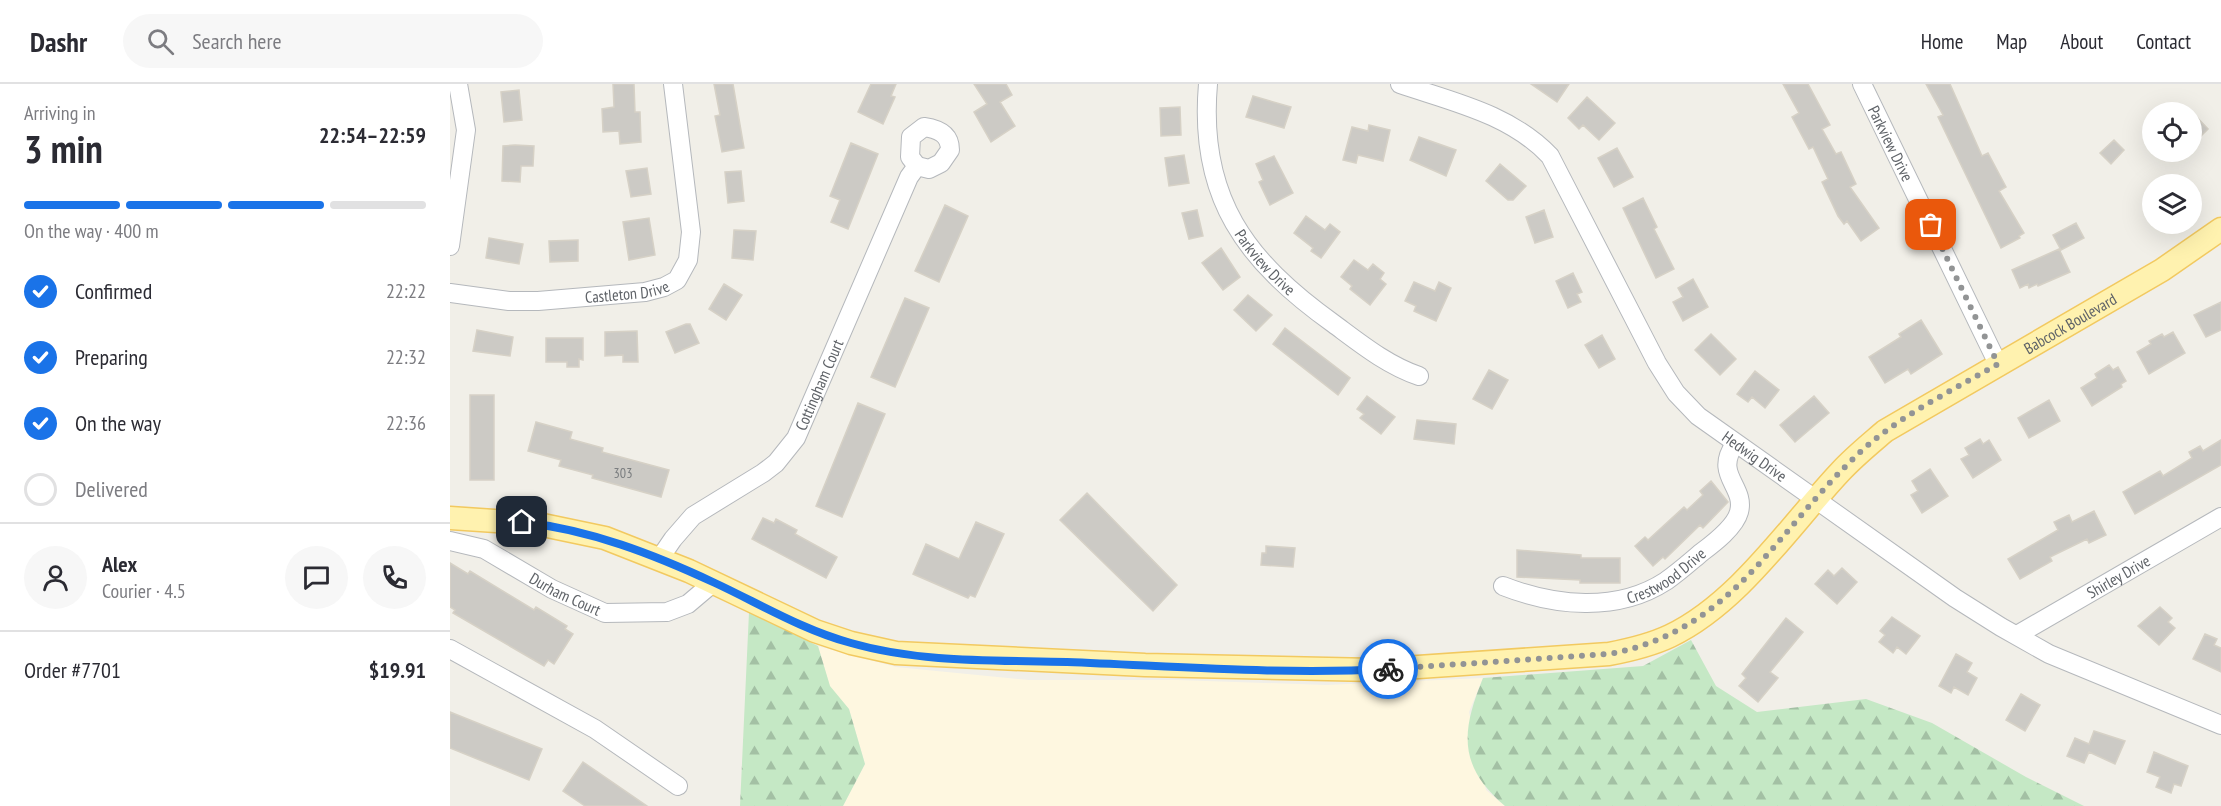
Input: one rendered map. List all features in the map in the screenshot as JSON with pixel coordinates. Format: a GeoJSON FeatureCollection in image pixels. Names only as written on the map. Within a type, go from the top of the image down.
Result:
{"type":"FeatureCollection","features":[{"type":"Feature","properties":{"kind":"main road","name":"Babcock Boulevard"},"geometry":{"type":"LineString","coordinates":[[450,518],[506,520],[571,529],[605,538],[660,558],[830,636],[873,648],[917,655],[1145,665],[1362,670],[1585,656],[1640,648],[1671,636],[1696,620],[1734,589],[1854,458],[1885,431],[2162,270],[2221,230]]}},
{"type":"Feature","properties":{"kind":"street"},"geometry":{"type":"LineString","coordinates":[[450,246],[466,130],[458,84]]}},
{"type":"Feature","properties":{"kind":"street","name":"Castleton Drive"},"geometry":{"type":"LineString","coordinates":[[450,293],[531,301],[645,292],[664,287],[677,280],[688,260],[691,232],[673,84]]}},
{"type":"Feature","properties":{"kind":"street","name":"Parkview Drive"},"geometry":{"type":"LineString","coordinates":[[1208,84],[1206,118],[1218,186],[1246,245],[1278,280],[1318,313],[1388,362],[1419,376]]}},
{"type":"Feature","properties":{"kind":"street","name":"Hedwig Drive"},"geometry":{"type":"LineString","coordinates":[[1400,84],[1500,118],[1528,134],[1538,144],[1559,170],[1667,379],[1686,405],[1736,444],[1817,498],[1954,598],[2049,654],[2221,725]]}},
{"type":"Feature","properties":{"kind":"street","name":"Parkview Drive"},"geometry":{"type":"LineString","coordinates":[[1862,84],[1998,364]]}},
{"type":"Feature","properties":{"kind":"street","name":"Cottingham Court"},"geometry":{"type":"LineString","coordinates":[[660,558],[681,528],[693,516],[763,473],[776,463],[796,438],[909,177],[917,166]]}},
{"type":"Feature","properties":{"kind":"street","name":"Crestwood Drive"},"geometry":{"type":"LineString","coordinates":[[1503,586],[1551,601],[1579,603],[1624,599],[1665,581],[1708,548],[1737,519],[1740,509],[1739,499],[1726,464],[1727,455],[1736,444]]}},
{"type":"Feature","properties":{"kind":"street","name":"Shirley Drive"},"geometry":{"type":"LineString","coordinates":[[2017,635],[2221,518]]}},
{"type":"Feature","properties":{"kind":"street","name":"Durham Court"},"geometry":{"type":"LineString","coordinates":[[450,541],[484,549],[552,588],[604,613],[667,612],[688,604],[714,582]]}},
{"type":"Feature","properties":{"kind":"street"},"geometry":{"type":"LineString","coordinates":[[450,649],[595,729],[678,786]]}},
{"type":"Feature","properties":{"kind":"shaded area"},"geometry":{"type":"Polygon","coordinates":[[[818,646],[896,667],[1029,680],[1177,680],[1326,685],[1483,678],[1469,712],[1486,790],[1505,806],[843,806],[865,764],[849,709],[830,687],[818,646]]]}},
{"type":"Feature","properties":{"kind":"green space"},"geometry":{"type":"Polygon","coordinates":[[[749,612],[818,646],[830,686],[849,709],[865,764],[843,806],[740,806],[749,612]]]}},
{"type":"Feature","properties":{"kind":"green space"},"geometry":{"type":"Polygon","coordinates":[[[1691,640],[1716,686],[1757,712],[1866,699],[1932,723],[2026,777],[2084,806],[1505,806],[1479,777],[1468,747],[1468,732],[1483,678],[1643,666],[1691,640]]]}},
{"type":"Feature","properties":{"kind":"building"},"geometry":{"type":"Polygon","coordinates":[[[613,84],[634,84],[635,112],[640,112],[641,142],[620,144],[619,131],[603,132],[602,109],[614,107],[613,84]]]}},
{"type":"Feature","properties":{"kind":"building"},"geometry":{"type":"Polygon","coordinates":[[[714,84],[733,84],[744,148],[722,152],[715,116],[720,115],[714,84]]]}},
{"type":"Feature","properties":{"kind":"building"},"geometry":{"type":"Polygon","coordinates":[[[871,84],[896,84],[891,96],[895,97],[883,124],[858,112],[871,84]]]}},
{"type":"Feature","properties":{"kind":"building"},"geometry":{"type":"Polygon","coordinates":[[[974,84],[1006,84],[1012,95],[1000,102],[1015,126],[991,142],[974,112],[987,104],[974,84]]]}},
{"type":"Feature","properties":{"kind":"building"},"geometry":{"type":"Polygon","coordinates":[[[1531,84],[1569,84],[1557,102],[1531,84]]]}},
{"type":"Feature","properties":{"kind":"building"},"geometry":{"type":"Polygon","coordinates":[[[1783,84],[1808,84],[1830,125],[1822,129],[1836,154],[1841,152],[1856,184],[1850,187],[1879,228],[1861,241],[1847,221],[1844,224],[1838,216],[1822,182],[1828,179],[1813,147],[1809,149],[1792,117],[1799,113],[1783,84]]]}},
{"type":"Feature","properties":{"kind":"building"},"geometry":{"type":"Polygon","coordinates":[[[1926,84],[1950,84],[1982,156],[1988,153],[2006,187],[1999,191],[2024,233],[2019,236],[2020,238],[2001,248],[1938,117],[1943,115],[1926,84]]]}},
{"type":"Feature","properties":{"kind":"building"},"geometry":{"type":"Polygon","coordinates":[[[519,90],[522,120],[504,122],[501,92],[519,90]]]}},
{"type":"Feature","properties":{"kind":"building"},"geometry":{"type":"Polygon","coordinates":[[[1253,96],[1291,107],[1284,128],[1246,117],[1253,96]]]}},
{"type":"Feature","properties":{"kind":"building"},"geometry":{"type":"Polygon","coordinates":[[[1587,97],[1615,123],[1599,140],[1583,125],[1579,129],[1568,118],[1587,97]]]}},
{"type":"Feature","properties":{"kind":"building"},"geometry":{"type":"Polygon","coordinates":[[[1180,107],[1181,135],[1161,136],[1160,108],[1180,107]]]}},
{"type":"Feature","properties":{"kind":"building"},"geometry":{"type":"Polygon","coordinates":[[[2202,123],[2208,129],[2202,135],[2202,123]]]}},
{"type":"Feature","properties":{"kind":"building"},"geometry":{"type":"Polygon","coordinates":[[[1369,125],[1390,130],[1383,161],[1358,155],[1356,163],[1343,160],[1352,127],[1368,131],[1369,125]]]}},
{"type":"Feature","properties":{"kind":"building"},"geometry":{"type":"Polygon","coordinates":[[[1419,137],[1456,150],[1446,176],[1410,160],[1419,137]]]}},
{"type":"Feature","properties":{"kind":"building"},"geometry":{"type":"Polygon","coordinates":[[[2114,140],[2124,150],[2111,164],[2100,153],[2114,140]]]}},
{"type":"Feature","properties":{"kind":"building"},"geometry":{"type":"Polygon","coordinates":[[[851,143],[878,154],[848,229],[831,222],[840,200],[830,196],[851,143]]]}},
{"type":"Feature","properties":{"kind":"building"},"geometry":{"type":"Polygon","coordinates":[[[503,146],[534,146],[533,166],[521,166],[520,182],[502,181],[503,146]]]}},
{"type":"Feature","properties":{"kind":"building"},"geometry":{"type":"Polygon","coordinates":[[[1617,148],[1633,177],[1614,187],[1598,158],[1617,148]]]}},
{"type":"Feature","properties":{"kind":"building"},"geometry":{"type":"Polygon","coordinates":[[[1184,155],[1189,183],[1169,186],[1165,158],[1184,155]]]}},
{"type":"Feature","properties":{"kind":"building"},"geometry":{"type":"Polygon","coordinates":[[[1274,156],[1293,193],[1270,205],[1259,182],[1263,180],[1256,164],[1274,156]]]}},
{"type":"Feature","properties":{"kind":"building"},"geometry":{"type":"Polygon","coordinates":[[[1500,164],[1526,186],[1513,200],[1508,200],[1486,181],[1500,164]]]}},
{"type":"Feature","properties":{"kind":"building"},"geometry":{"type":"Polygon","coordinates":[[[647,168],[651,194],[631,197],[626,171],[647,168]]]}},
{"type":"Feature","properties":{"kind":"building"},"geometry":{"type":"Polygon","coordinates":[[[741,171],[744,201],[728,203],[725,172],[741,171]]]}},
{"type":"Feature","properties":{"kind":"building"},"geometry":{"type":"Polygon","coordinates":[[[1643,198],[1657,227],[1654,229],[1674,269],[1656,278],[1623,208],[1643,198]]]}},
{"type":"Feature","properties":{"kind":"building"},"geometry":{"type":"Polygon","coordinates":[[[945,205],[968,216],[939,282],[915,271],[945,205]]]}},
{"type":"Feature","properties":{"kind":"building"},"geometry":{"type":"Polygon","coordinates":[[[1197,210],[1203,236],[1189,239],[1182,213],[1197,210]]]}},
{"type":"Feature","properties":{"kind":"building"},"geometry":{"type":"Polygon","coordinates":[[[1544,210],[1553,237],[1535,243],[1526,217],[1544,210]]]}},
{"type":"Feature","properties":{"kind":"building"},"geometry":{"type":"Polygon","coordinates":[[[1306,216],[1325,230],[1330,224],[1340,232],[1321,258],[1311,251],[1313,248],[1294,233],[1306,216]]]}},
{"type":"Feature","properties":{"kind":"building"},"geometry":{"type":"Polygon","coordinates":[[[649,218],[655,255],[629,260],[623,222],[649,218]]]}},
{"type":"Feature","properties":{"kind":"building"},"geometry":{"type":"Polygon","coordinates":[[[2076,223],[2084,238],[2061,250],[2053,235],[2076,223]]]}},
{"type":"Feature","properties":{"kind":"building"},"geometry":{"type":"Polygon","coordinates":[[[734,230],[756,231],[753,260],[732,258],[734,230]]]}},
{"type":"Feature","properties":{"kind":"building"},"geometry":{"type":"Polygon","coordinates":[[[489,238],[523,244],[519,264],[486,258],[489,238]]]}},
{"type":"Feature","properties":{"kind":"building"},"geometry":{"type":"Polygon","coordinates":[[[578,240],[578,261],[550,262],[549,241],[578,240]]]}},
{"type":"Feature","properties":{"kind":"building"},"geometry":{"type":"Polygon","coordinates":[[[1221,248],[1240,277],[1223,290],[1202,263],[1221,248]]]}},
{"type":"Feature","properties":{"kind":"building"},"geometry":{"type":"Polygon","coordinates":[[[2059,249],[2070,272],[2038,286],[2037,284],[2029,288],[2028,284],[2020,288],[2012,270],[2059,249]]]}},
{"type":"Feature","properties":{"kind":"building"},"geometry":{"type":"Polygon","coordinates":[[[1354,260],[1368,270],[1373,264],[1384,273],[1380,279],[1386,284],[1370,305],[1350,289],[1352,286],[1341,277],[1354,260]]]}},
{"type":"Feature","properties":{"kind":"building"},"geometry":{"type":"Polygon","coordinates":[[[1573,273],[1582,292],[1577,294],[1581,302],[1568,308],[1556,281],[1573,273]]]}},
{"type":"Feature","properties":{"kind":"building"},"geometry":{"type":"Polygon","coordinates":[[[1693,279],[1708,307],[1683,321],[1673,302],[1683,297],[1678,288],[1693,279]]]}},
{"type":"Feature","properties":{"kind":"building"},"geometry":{"type":"Polygon","coordinates":[[[1414,282],[1435,291],[1439,282],[1451,288],[1436,321],[1414,311],[1416,306],[1405,301],[1414,282]]]}},
{"type":"Feature","properties":{"kind":"building"},"geometry":{"type":"Polygon","coordinates":[[[724,284],[742,295],[726,320],[709,309],[724,284]]]}},
{"type":"Feature","properties":{"kind":"building"},"geometry":{"type":"Polygon","coordinates":[[[1248,295],[1272,315],[1256,331],[1234,310],[1248,295]]]}},
{"type":"Feature","properties":{"kind":"building"},"geometry":{"type":"Polygon","coordinates":[[[905,298],[929,308],[895,387],[871,377],[905,298]]]}},
{"type":"Feature","properties":{"kind":"building"},"geometry":{"type":"Polygon","coordinates":[[[2221,302],[2221,330],[2206,337],[2194,315],[2221,302]]]}},
{"type":"Feature","properties":{"kind":"building"},"geometry":{"type":"Polygon","coordinates":[[[1921,320],[1942,354],[1911,374],[1908,369],[1885,383],[1869,357],[1901,337],[1899,334],[1921,320]]]}},
{"type":"Feature","properties":{"kind":"building"},"geometry":{"type":"Polygon","coordinates":[[[690,324],[699,343],[675,353],[666,332],[690,324]]]}},
{"type":"Feature","properties":{"kind":"building"},"geometry":{"type":"Polygon","coordinates":[[[1285,328],[1350,378],[1338,395],[1273,344],[1285,328]]]}},
{"type":"Feature","properties":{"kind":"building"},"geometry":{"type":"Polygon","coordinates":[[[477,330],[513,337],[510,356],[473,351],[477,330]]]}},
{"type":"Feature","properties":{"kind":"building"},"geometry":{"type":"Polygon","coordinates":[[[637,331],[638,362],[623,362],[623,355],[605,356],[605,332],[637,331]]]}},
{"type":"Feature","properties":{"kind":"building"},"geometry":{"type":"Polygon","coordinates":[[[2173,332],[2185,353],[2149,374],[2137,352],[2151,344],[2149,341],[2162,334],[2164,337],[2173,332]]]}},
{"type":"Feature","properties":{"kind":"building"},"geometry":{"type":"Polygon","coordinates":[[[1711,334],[1736,359],[1720,375],[1695,350],[1711,334]]]}},
{"type":"Feature","properties":{"kind":"building"},"geometry":{"type":"Polygon","coordinates":[[[1602,335],[1615,359],[1599,368],[1585,345],[1602,335]]]}},
{"type":"Feature","properties":{"kind":"building"},"geometry":{"type":"Polygon","coordinates":[[[546,338],[583,338],[583,360],[579,359],[579,367],[567,367],[567,362],[546,362],[546,338]]]}},
{"type":"Feature","properties":{"kind":"building"},"geometry":{"type":"Polygon","coordinates":[[[2109,365],[2113,370],[2118,367],[2126,381],[2121,384],[2122,387],[2092,406],[2081,388],[2097,378],[2095,374],[2109,365]]]}},
{"type":"Feature","properties":{"kind":"building"},"geometry":{"type":"Polygon","coordinates":[[[1489,370],[1508,380],[1492,409],[1473,399],[1489,370]]]}},
{"type":"Feature","properties":{"kind":"building"},"geometry":{"type":"Polygon","coordinates":[[[1755,371],[1779,390],[1765,408],[1752,397],[1748,402],[1737,394],[1755,371]]]}},
{"type":"Feature","properties":{"kind":"building"},"geometry":{"type":"Polygon","coordinates":[[[470,395],[494,395],[494,480],[470,480],[470,395]]]}},
{"type":"Feature","properties":{"kind":"building"},"geometry":{"type":"Polygon","coordinates":[[[1367,396],[1395,417],[1381,434],[1360,418],[1364,414],[1357,409],[1367,396]]]}},
{"type":"Feature","properties":{"kind":"building"},"geometry":{"type":"Polygon","coordinates":[[[1814,396],[1829,413],[1795,442],[1780,425],[1814,396]]]}},
{"type":"Feature","properties":{"kind":"building"},"geometry":{"type":"Polygon","coordinates":[[[2049,400],[2060,421],[2029,438],[2018,418],[2049,400]]]}},
{"type":"Feature","properties":{"kind":"building"},"geometry":{"type":"Polygon","coordinates":[[[858,403],[885,414],[842,517],[816,506],[858,403]]]}},
{"type":"Feature","properties":{"kind":"building"},"geometry":{"type":"Polygon","coordinates":[[[1417,420],[1456,424],[1454,444],[1414,439],[1417,420]]]}},
{"type":"Feature","properties":{"kind":"building"},"geometry":{"type":"Polygon","coordinates":[[[536,422],[572,432],[570,439],[603,448],[602,452],[669,470],[661,497],[592,478],[593,475],[559,466],[561,460],[528,451],[536,422]]]}},
{"type":"Feature","properties":{"kind":"building"},"geometry":{"type":"Polygon","coordinates":[[[1980,439],[1983,444],[1989,440],[2001,460],[1973,478],[1961,459],[1969,455],[1965,448],[1980,439]]]}},
{"type":"Feature","properties":{"kind":"building"},"geometry":{"type":"Polygon","coordinates":[[[2221,440],[2221,465],[2135,514],[2123,492],[2160,471],[2163,476],[2192,458],[2189,452],[2200,446],[2203,451],[2221,440]]]}},
{"type":"Feature","properties":{"kind":"building"},"geometry":{"type":"Polygon","coordinates":[[[1930,469],[1948,496],[1922,513],[1911,495],[1918,491],[1912,481],[1930,469]]]}},
{"type":"Feature","properties":{"kind":"building"},"geometry":{"type":"Polygon","coordinates":[[[1711,481],[1728,502],[1703,528],[1700,525],[1665,559],[1663,557],[1653,566],[1635,546],[1645,537],[1648,540],[1684,507],[1687,510],[1703,495],[1700,491],[1711,481]]]}},
{"type":"Feature","properties":{"kind":"building"},"geometry":{"type":"Polygon","coordinates":[[[1087,493],[1177,585],[1153,611],[1060,520],[1087,493]]]}},
{"type":"Feature","properties":{"kind":"building"},"geometry":{"type":"Polygon","coordinates":[[[2094,511],[2106,535],[2089,543],[2087,539],[2050,557],[2052,561],[2020,579],[2008,559],[2058,530],[2054,522],[2069,515],[2072,522],[2094,511]]]}},
{"type":"Feature","properties":{"kind":"building"},"geometry":{"type":"Polygon","coordinates":[[[763,518],[774,523],[776,519],[797,530],[795,534],[837,557],[826,578],[752,539],[763,518]]]}},
{"type":"Feature","properties":{"kind":"building"},"geometry":{"type":"Polygon","coordinates":[[[976,522],[1004,534],[975,597],[970,595],[968,598],[913,574],[926,544],[959,559],[976,522]]]}},
{"type":"Feature","properties":{"kind":"building"},"geometry":{"type":"Polygon","coordinates":[[[1266,546],[1295,548],[1293,567],[1261,565],[1262,553],[1266,553],[1266,546]]]}},
{"type":"Feature","properties":{"kind":"building"},"geometry":{"type":"Polygon","coordinates":[[[1517,550],[1581,555],[1581,558],[1620,558],[1620,583],[1580,583],[1580,580],[1517,577],[1517,550]]]}},
{"type":"Feature","properties":{"kind":"building"},"geometry":{"type":"Polygon","coordinates":[[[450,563],[468,574],[470,571],[534,610],[536,607],[567,626],[565,629],[573,634],[554,664],[548,660],[544,666],[453,613],[455,610],[450,607],[450,563]]]}},
{"type":"Feature","properties":{"kind":"building"},"geometry":{"type":"Polygon","coordinates":[[[1842,568],[1857,582],[1837,604],[1815,584],[1828,570],[1834,576],[1842,568]]]}},
{"type":"Feature","properties":{"kind":"building"},"geometry":{"type":"Polygon","coordinates":[[[2160,607],[2172,618],[2168,622],[2175,628],[2159,645],[2138,626],[2160,607]]]}},
{"type":"Feature","properties":{"kind":"building"},"geometry":{"type":"Polygon","coordinates":[[[1892,617],[1920,636],[1906,654],[1897,647],[1893,653],[1879,642],[1885,635],[1880,631],[1892,617]]]}},
{"type":"Feature","properties":{"kind":"building"},"geometry":{"type":"Polygon","coordinates":[[[1786,618],[1803,632],[1770,672],[1778,678],[1758,702],[1739,686],[1746,678],[1742,674],[1786,618]]]}},
{"type":"Feature","properties":{"kind":"building"},"geometry":{"type":"Polygon","coordinates":[[[2205,634],[2217,639],[2214,645],[2221,648],[2221,672],[2193,659],[2205,634]]]}},
{"type":"Feature","properties":{"kind":"building"},"geometry":{"type":"Polygon","coordinates":[[[1956,654],[1972,663],[1967,672],[1977,678],[1968,695],[1954,687],[1951,693],[1939,686],[1956,654]]]}},
{"type":"Feature","properties":{"kind":"building"},"geometry":{"type":"Polygon","coordinates":[[[2021,694],[2040,705],[2025,731],[2006,720],[2021,694]]]}},
{"type":"Feature","properties":{"kind":"building"},"geometry":{"type":"Polygon","coordinates":[[[450,712],[542,749],[529,780],[450,748],[450,712]]]}},
{"type":"Feature","properties":{"kind":"building"},"geometry":{"type":"Polygon","coordinates":[[[2094,731],[2125,741],[2115,764],[2089,752],[2084,763],[2067,756],[2075,738],[2089,744],[2094,731]]]}},
{"type":"Feature","properties":{"kind":"building"},"geometry":{"type":"Polygon","coordinates":[[[2154,752],[2188,766],[2181,786],[2174,784],[2171,793],[2156,787],[2160,777],[2147,772],[2154,752]]]}},
{"type":"Feature","properties":{"kind":"building"},"geometry":{"type":"Polygon","coordinates":[[[583,762],[647,806],[585,806],[563,791],[583,762]]]}},
{"type":"Feature","properties":{"kind":"way so far"},"geometry":{"type":"LineString","coordinates":[[1388,669],[1609,654],[1640,648],[1671,636],[1708,611],[1734,589],[1767,555],[1840,472],[1885,431],[1998,364],[1931,225]]}},
{"type":"Feature","properties":{"kind":"route"},"geometry":{"type":"LineString","coordinates":[[522,522],[582,532],[628,546],[715,583],[814,631],[851,643],[896,653],[1145,665],[1388,669]]}}]}
